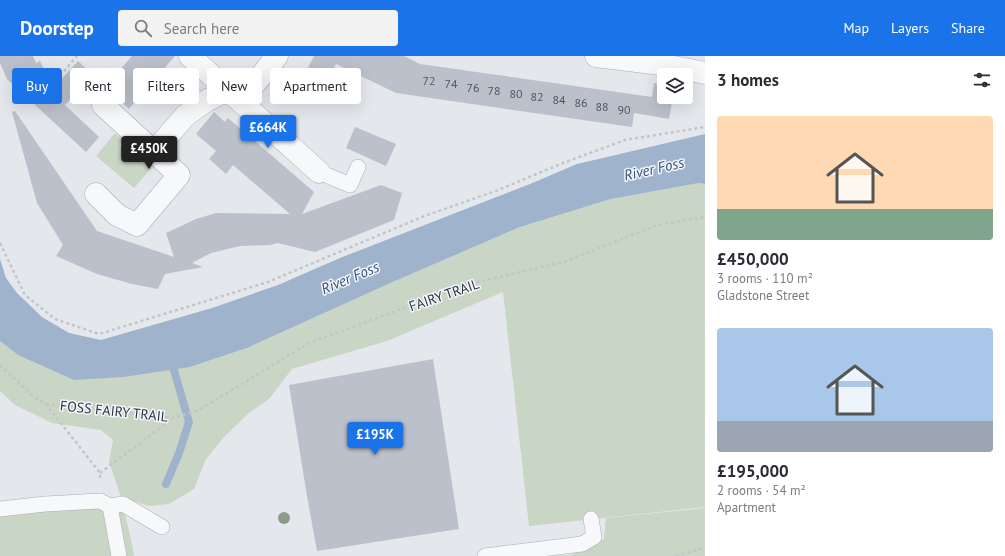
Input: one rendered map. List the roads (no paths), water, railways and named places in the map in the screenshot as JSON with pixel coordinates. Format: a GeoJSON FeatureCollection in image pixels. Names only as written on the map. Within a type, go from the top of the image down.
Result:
{"type":"FeatureCollection","features":[{"type":"Feature","properties":{"kind":"street"},"geometry":{"type":"LineString","coordinates":[[190,56],[207,71]]}},
{"type":"Feature","properties":{"kind":"street"},"geometry":{"type":"LineString","coordinates":[[262,70],[277,56]]}},
{"type":"Feature","properties":{"kind":"street"},"geometry":{"type":"LineString","coordinates":[[596,56],[653,60],[705,73]]}},
{"type":"Feature","properties":{"kind":"street"},"geometry":{"type":"LineString","coordinates":[[154,152],[185,116],[207,101]]}},
{"type":"Feature","properties":{"kind":"street"},"geometry":{"type":"LineString","coordinates":[[243,104],[319,172]]}},
{"type":"Feature","properties":{"kind":"street"},"geometry":{"type":"LineString","coordinates":[[96,194],[117,215],[137,225],[179,175],[103,105]]}},
{"type":"Feature","properties":{"kind":"lane"},"geometry":{"type":"LineString","coordinates":[[319,172],[350,185],[358,167]]}},
{"type":"Feature","properties":{"kind":"lane"},"geometry":{"type":"LineString","coordinates":[[0,509],[45,504],[122,504],[162,527]]}},
{"type":"Feature","properties":{"kind":"lane"},"geometry":{"type":"LineString","coordinates":[[105,504],[119,556]]}},
{"type":"Feature","properties":{"kind":"lane"},"geometry":{"type":"LineString","coordinates":[[486,556],[582,544],[594,537],[591,519]]}},
{"type":"Feature","properties":{"kind":"water","name":"River Foss"},"geometry":{"type":"Polygon","coordinates":[[[705,134],[705,184],[699,183],[611,199],[520,227],[395,281],[247,348],[190,367],[123,377],[74,380],[18,355],[0,341],[0,259],[6,278],[17,293],[42,317],[69,333],[101,340],[212,308],[278,285],[340,258],[530,184],[577,164],[705,134]]]}},
{"type":"Feature","properties":{"kind":"waterway"},"geometry":{"type":"LineString","coordinates":[[166,484],[179,453],[189,422],[171,360]]}}]}
